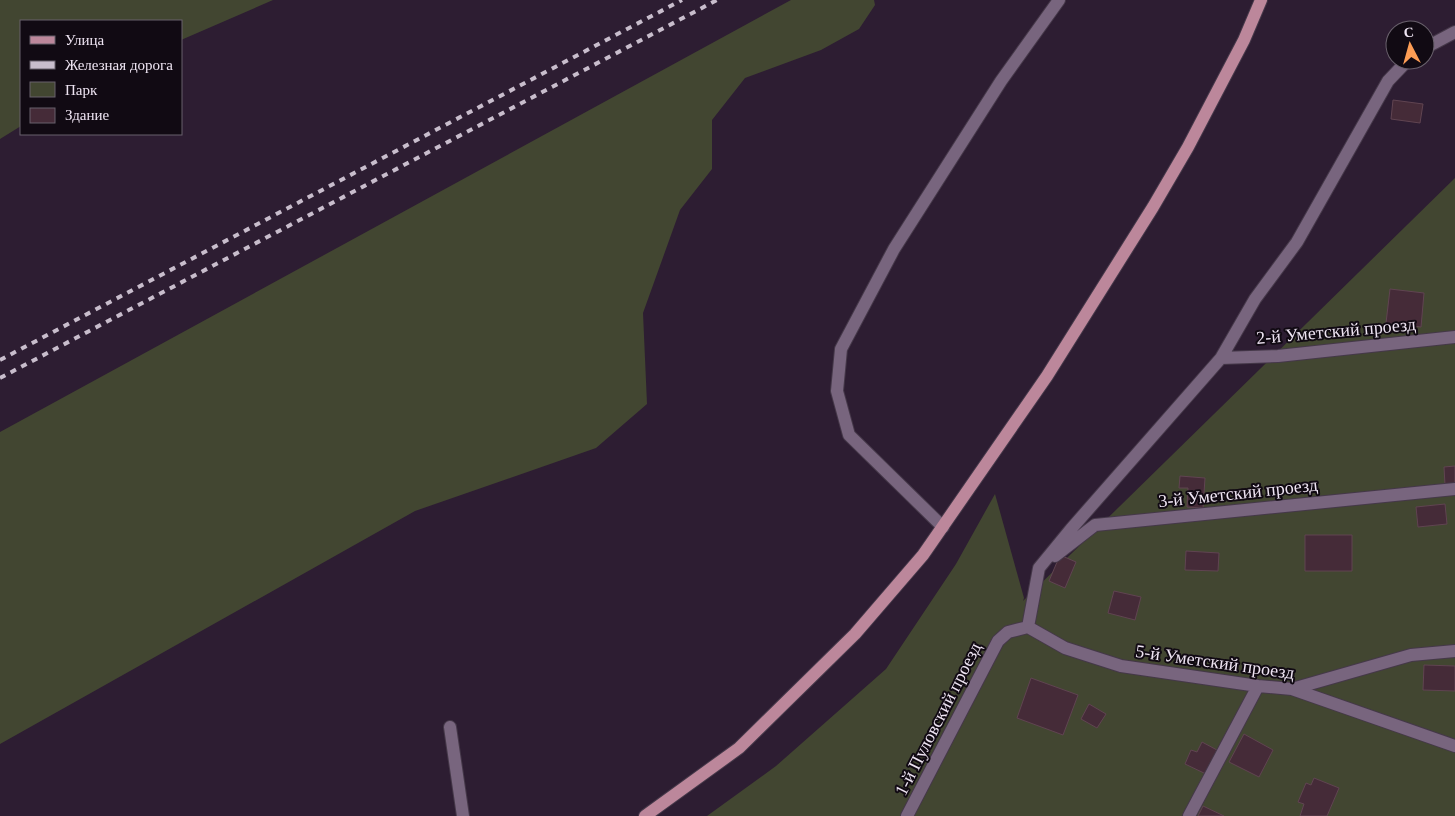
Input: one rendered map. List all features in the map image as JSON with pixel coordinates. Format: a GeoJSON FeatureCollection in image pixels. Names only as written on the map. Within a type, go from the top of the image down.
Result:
{"type":"FeatureCollection","features":[{"type":"Feature","properties":{"kind":"main road"},"geometry":{"type":"LineString","coordinates":[[645,816],[746,741],[855,634],[923,555],[1048,376],[1154,207],[1244,40],[1261,0]]}},
{"type":"Feature","properties":{"kind":"lane"},"geometry":{"type":"LineString","coordinates":[[943,527],[849,435],[837,391],[841,348],[894,249],[1002,81],[1059,0]]}},
{"type":"Feature","properties":{"kind":"lane"},"geometry":{"type":"LineString","coordinates":[[1435,43],[1455,32]]}},
{"type":"Feature","properties":{"kind":"lane"},"geometry":{"type":"LineString","coordinates":[[1028,627],[1039,568],[1071,528],[1221,358],[1256,299],[1297,242],[1388,81],[1398,70]]}},
{"type":"Feature","properties":{"kind":"lane","name":"2-й Уметский проезд"},"geometry":{"type":"LineString","coordinates":[[1221,358],[1278,356],[1455,337]]}},
{"type":"Feature","properties":{"kind":"lane","name":"3-й Уметский проезд"},"geometry":{"type":"LineString","coordinates":[[1039,568],[1095,525],[1455,489]]}},
{"type":"Feature","properties":{"kind":"lane","name":"5-й Уметский проезд"},"geometry":{"type":"LineString","coordinates":[[1028,627],[1065,648],[1121,666],[1292,690],[1455,746]]}},
{"type":"Feature","properties":{"kind":"lane","name":"1-й Пуловский проезд"},"geometry":{"type":"LineString","coordinates":[[907,816],[998,641],[1008,632],[1028,627]]}},
{"type":"Feature","properties":{"kind":"lane"},"geometry":{"type":"LineString","coordinates":[[1292,690],[1411,656],[1455,651]]}},
{"type":"Feature","properties":{"kind":"lane"},"geometry":{"type":"LineString","coordinates":[[1189,816],[1258,686]]}},
{"type":"Feature","properties":{"kind":"lane"},"geometry":{"type":"LineString","coordinates":[[450,727],[463,816]]}},
{"type":"Feature","properties":{"kind":"green space"},"geometry":{"type":"Polygon","coordinates":[[[0,0],[273,0],[182,40],[182,20],[20,20],[20,127],[0,139],[0,0]]]}},
{"type":"Feature","properties":{"kind":"green space"},"geometry":{"type":"Polygon","coordinates":[[[791,0],[874,0],[875,5],[859,29],[821,50],[745,78],[712,120],[712,169],[680,210],[643,313],[647,404],[596,448],[415,511],[0,744],[0,432],[791,0]]]}},
{"type":"Feature","properties":{"kind":"green space"},"geometry":{"type":"Polygon","coordinates":[[[1455,178],[1455,816],[707,816],[776,766],[886,669],[956,564],[995,494],[1024,598],[1023,601],[1455,178]]]}},
{"type":"Feature","properties":{"kind":"building"},"geometry":{"type":"Polygon","coordinates":[[[1393,100],[1423,104],[1420,123],[1391,119],[1393,100]]]}},
{"type":"Feature","properties":{"kind":"building"},"geometry":{"type":"Polygon","coordinates":[[[1390,289],[1424,293],[1421,327],[1386,323],[1390,289]]]}},
{"type":"Feature","properties":{"kind":"building"},"geometry":{"type":"Polygon","coordinates":[[[1455,466],[1455,484],[1445,485],[1444,467],[1455,466]]]}},
{"type":"Feature","properties":{"kind":"building"},"geometry":{"type":"Polygon","coordinates":[[[1180,476],[1205,478],[1203,508],[1187,507],[1188,488],[1179,488],[1180,476]]]}},
{"type":"Feature","properties":{"kind":"building"},"geometry":{"type":"Polygon","coordinates":[[[1445,504],[1447,524],[1418,527],[1416,507],[1445,504]]]}},
{"type":"Feature","properties":{"kind":"building"},"geometry":{"type":"Polygon","coordinates":[[[1305,535],[1352,535],[1352,571],[1305,571],[1305,535]]]}},
{"type":"Feature","properties":{"kind":"building"},"geometry":{"type":"Polygon","coordinates":[[[1186,551],[1219,553],[1218,571],[1185,570],[1186,551]]]}},
{"type":"Feature","properties":{"kind":"building"},"geometry":{"type":"Polygon","coordinates":[[[1060,555],[1076,562],[1065,588],[1049,581],[1060,555]]]}},
{"type":"Feature","properties":{"kind":"building"},"geometry":{"type":"Polygon","coordinates":[[[1114,591],[1141,597],[1135,620],[1108,613],[1114,591]]]}},
{"type":"Feature","properties":{"kind":"building"},"geometry":{"type":"Polygon","coordinates":[[[1424,665],[1455,666],[1455,691],[1423,690],[1424,665]]]}},
{"type":"Feature","properties":{"kind":"building"},"geometry":{"type":"Polygon","coordinates":[[[1031,678],[1078,695],[1063,735],[1017,718],[1031,678]]]}},
{"type":"Feature","properties":{"kind":"building"},"geometry":{"type":"Polygon","coordinates":[[[1089,704],[1106,714],[1097,728],[1081,719],[1089,704]]]}},
{"type":"Feature","properties":{"kind":"building"},"geometry":{"type":"Polygon","coordinates":[[[1244,734],[1273,750],[1259,777],[1229,762],[1244,734]]]}},
{"type":"Feature","properties":{"kind":"building"},"geometry":{"type":"Polygon","coordinates":[[[1202,742],[1217,750],[1206,774],[1185,764],[1191,750],[1197,752],[1202,742]]]}},
{"type":"Feature","properties":{"kind":"building"},"geometry":{"type":"Polygon","coordinates":[[[1314,778],[1339,788],[1327,816],[1300,816],[1304,804],[1298,802],[1306,783],[1311,785],[1314,778]]]}},
{"type":"Feature","properties":{"kind":"building"},"geometry":{"type":"Polygon","coordinates":[[[1203,806],[1224,816],[1198,816],[1203,806]]]}},
{"type":"Feature","properties":{"kind":"railway"},"geometry":{"type":"LineString","coordinates":[[0,360],[682,0]]}},
{"type":"Feature","properties":{"kind":"railway"},"geometry":{"type":"LineString","coordinates":[[0,378],[717,0]]}}]}
